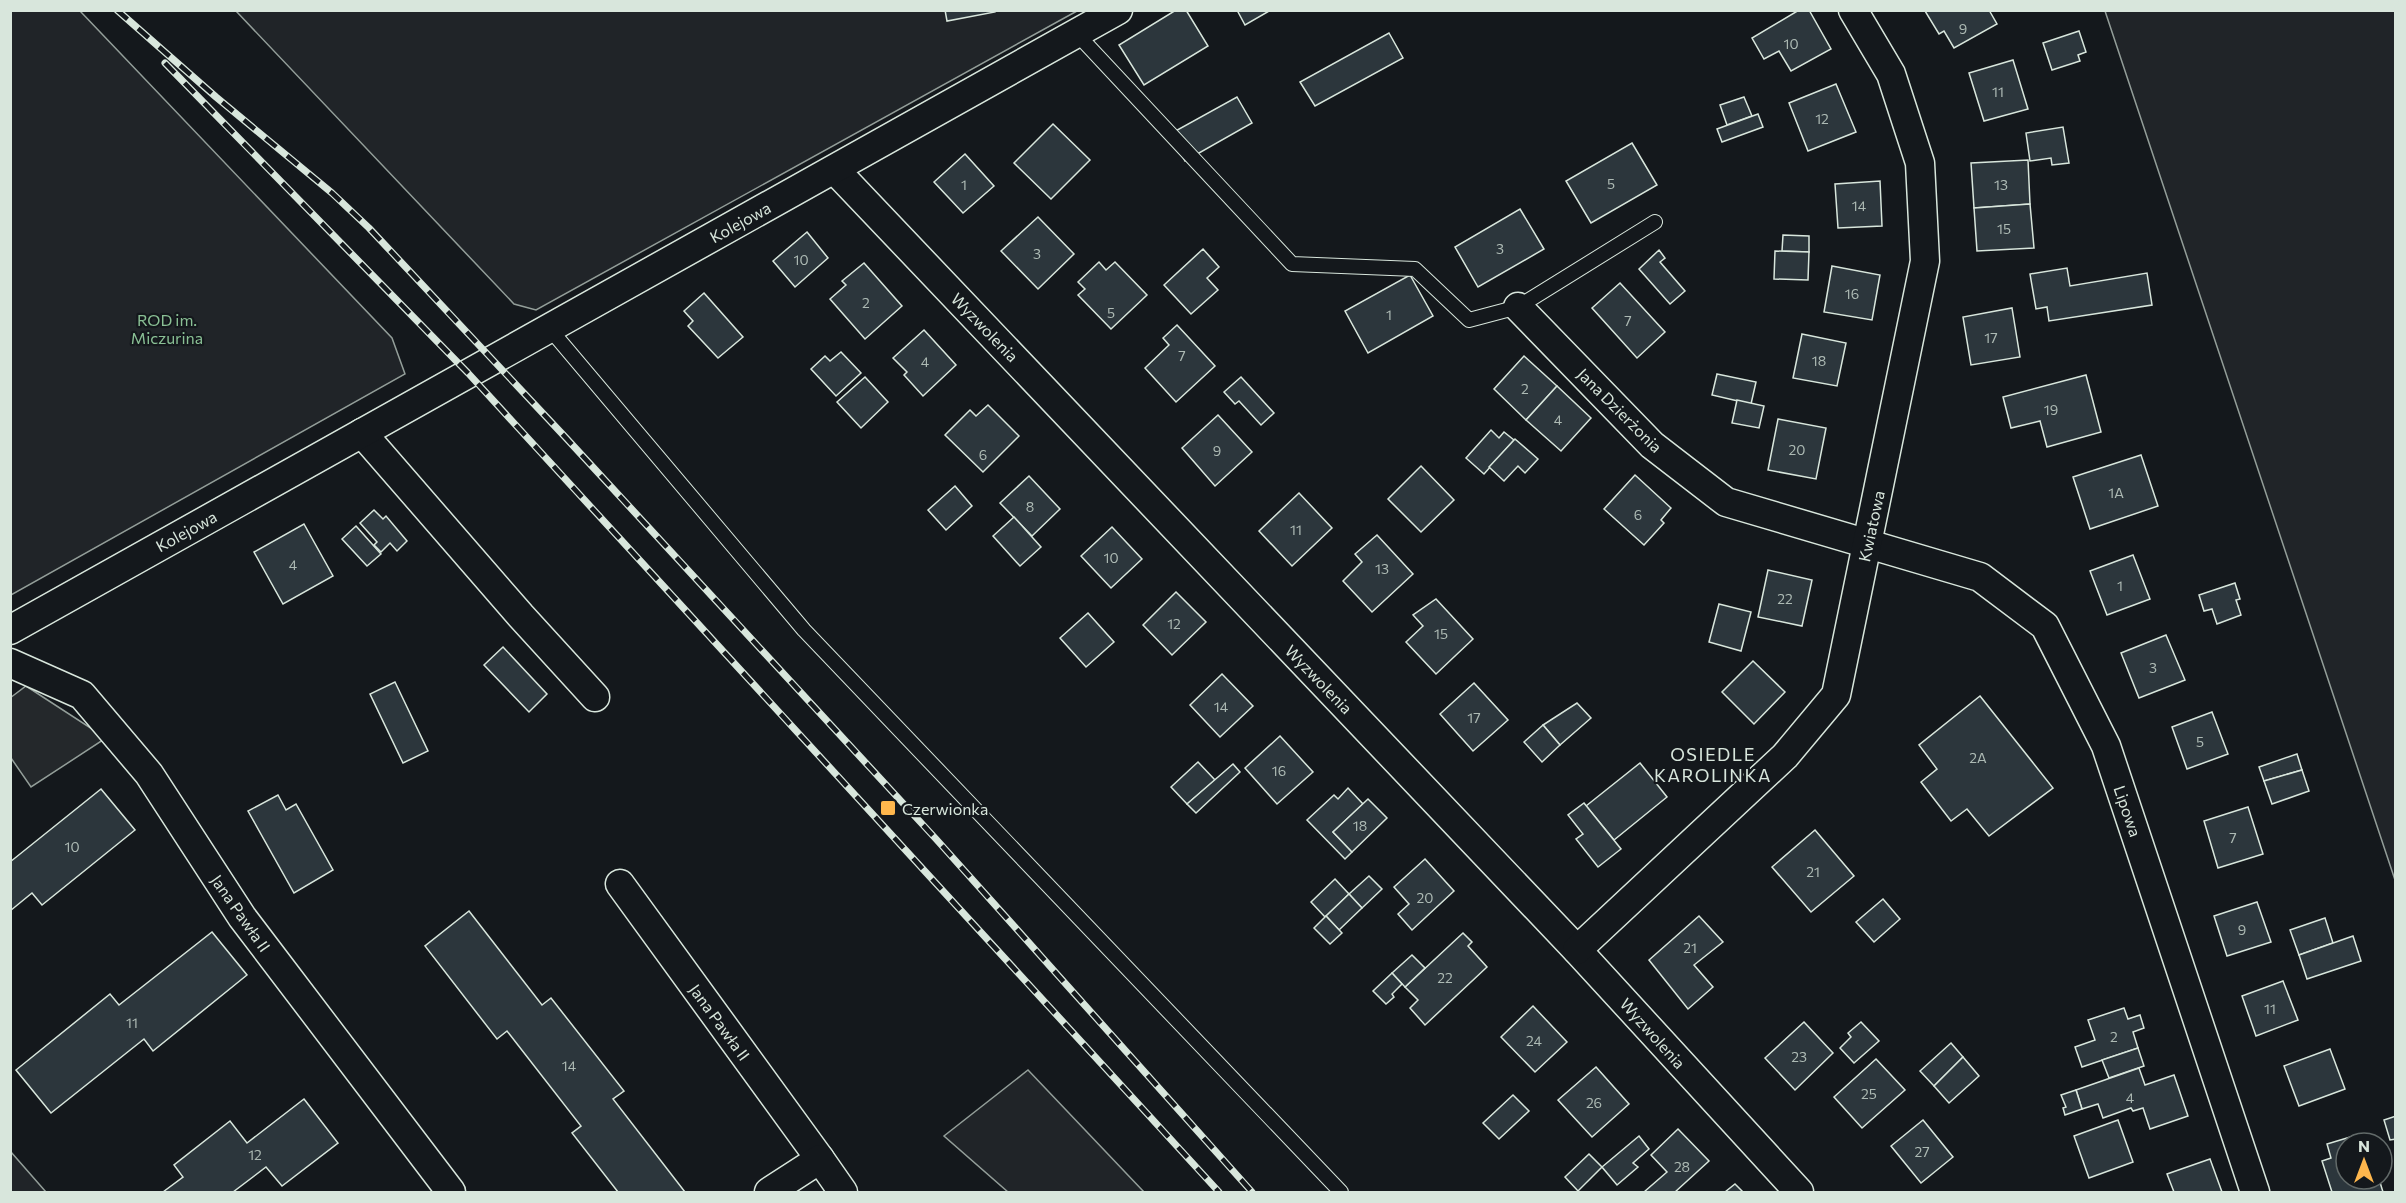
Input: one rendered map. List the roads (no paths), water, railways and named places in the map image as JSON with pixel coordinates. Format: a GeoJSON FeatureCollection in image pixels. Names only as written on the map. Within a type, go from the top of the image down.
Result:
{"type":"FeatureCollection","features":[{"type":"Feature","properties":{"kind":"street","name":"Kolejowa"},"geometry":{"type":"LineString","coordinates":[[10,630],[1118,10]]}},
{"type":"Feature","properties":{"kind":"street","name":"Kwiatowa"},"geometry":{"type":"LineString","coordinates":[[1577,950],[1785,756],[1836,695],[1925,261],[1920,163],[1891,74],[1853,10]]}},
{"type":"Feature","properties":{"kind":"street","name":"Wyzwolenia"},"geometry":{"type":"LineString","coordinates":[[835,170],[1577,950],[1799,1192]]}},
{"type":"Feature","properties":{"kind":"street","name":"Jana Dzierżonia"},"geometry":{"type":"LineString","coordinates":[[1518,307],[1652,445],[1726,502],[1821,532],[1868,543]]}},
{"type":"Feature","properties":{"kind":"street"},"geometry":{"type":"LineString","coordinates":[[362,433],[595,698]]}},
{"type":"Feature","properties":{"kind":"street","name":"Lipowa"},"geometry":{"type":"LineString","coordinates":[[1868,543],[1980,577],[2045,626],[2106,746],[2255,1192]]}},
{"type":"Feature","properties":{"kind":"street","name":"Jana Pawła II"},"geometry":{"type":"LineString","coordinates":[[10,663],[82,695],[141,765],[242,917],[451,1192]]}},
{"type":"Feature","properties":{"kind":"street","name":"Jana Pawła II"},"geometry":{"type":"LineString","coordinates":[[620,884],[843,1192]]}},
{"type":"Feature","properties":{"kind":"street"},"geometry":{"type":"LineString","coordinates":[[769,1192],[820,1159]]}},
{"type":"Feature","properties":{"kind":"lane"},"geometry":{"type":"LineString","coordinates":[[1077,34],[1292,264],[1415,269],[1469,320],[1518,307],[1655,222]]}},
{"type":"Feature","properties":{"kind":"lane"},"geometry":{"type":"LineString","coordinates":[[549,328],[804,630],[1341,1192]]}},
{"type":"Feature","properties":{"kind":"railway"},"geometry":{"type":"LineString","coordinates":[[117,10],[216,97],[332,193],[369,228],[936,839],[1252,1192]]}},
{"type":"Feature","properties":{"kind":"railway"},"geometry":{"type":"LineString","coordinates":[[165,63],[468,373],[1219,1192]]}},
{"type":"Feature","properties":{"kind":"place","name":"Czerwionka"},"geometry":{"type":"Point","coordinates":[888,808]}},
{"type":"Feature","properties":{"kind":"district","name":"OSIEDLE KAROLINKA"},"geometry":{"type":"Point","coordinates":[1713,764]}},
{"type":"Feature","properties":{"kind":"park label","name":"ROD im. Miczurina"},"geometry":{"type":"Point","coordinates":[167,328]}}]}
